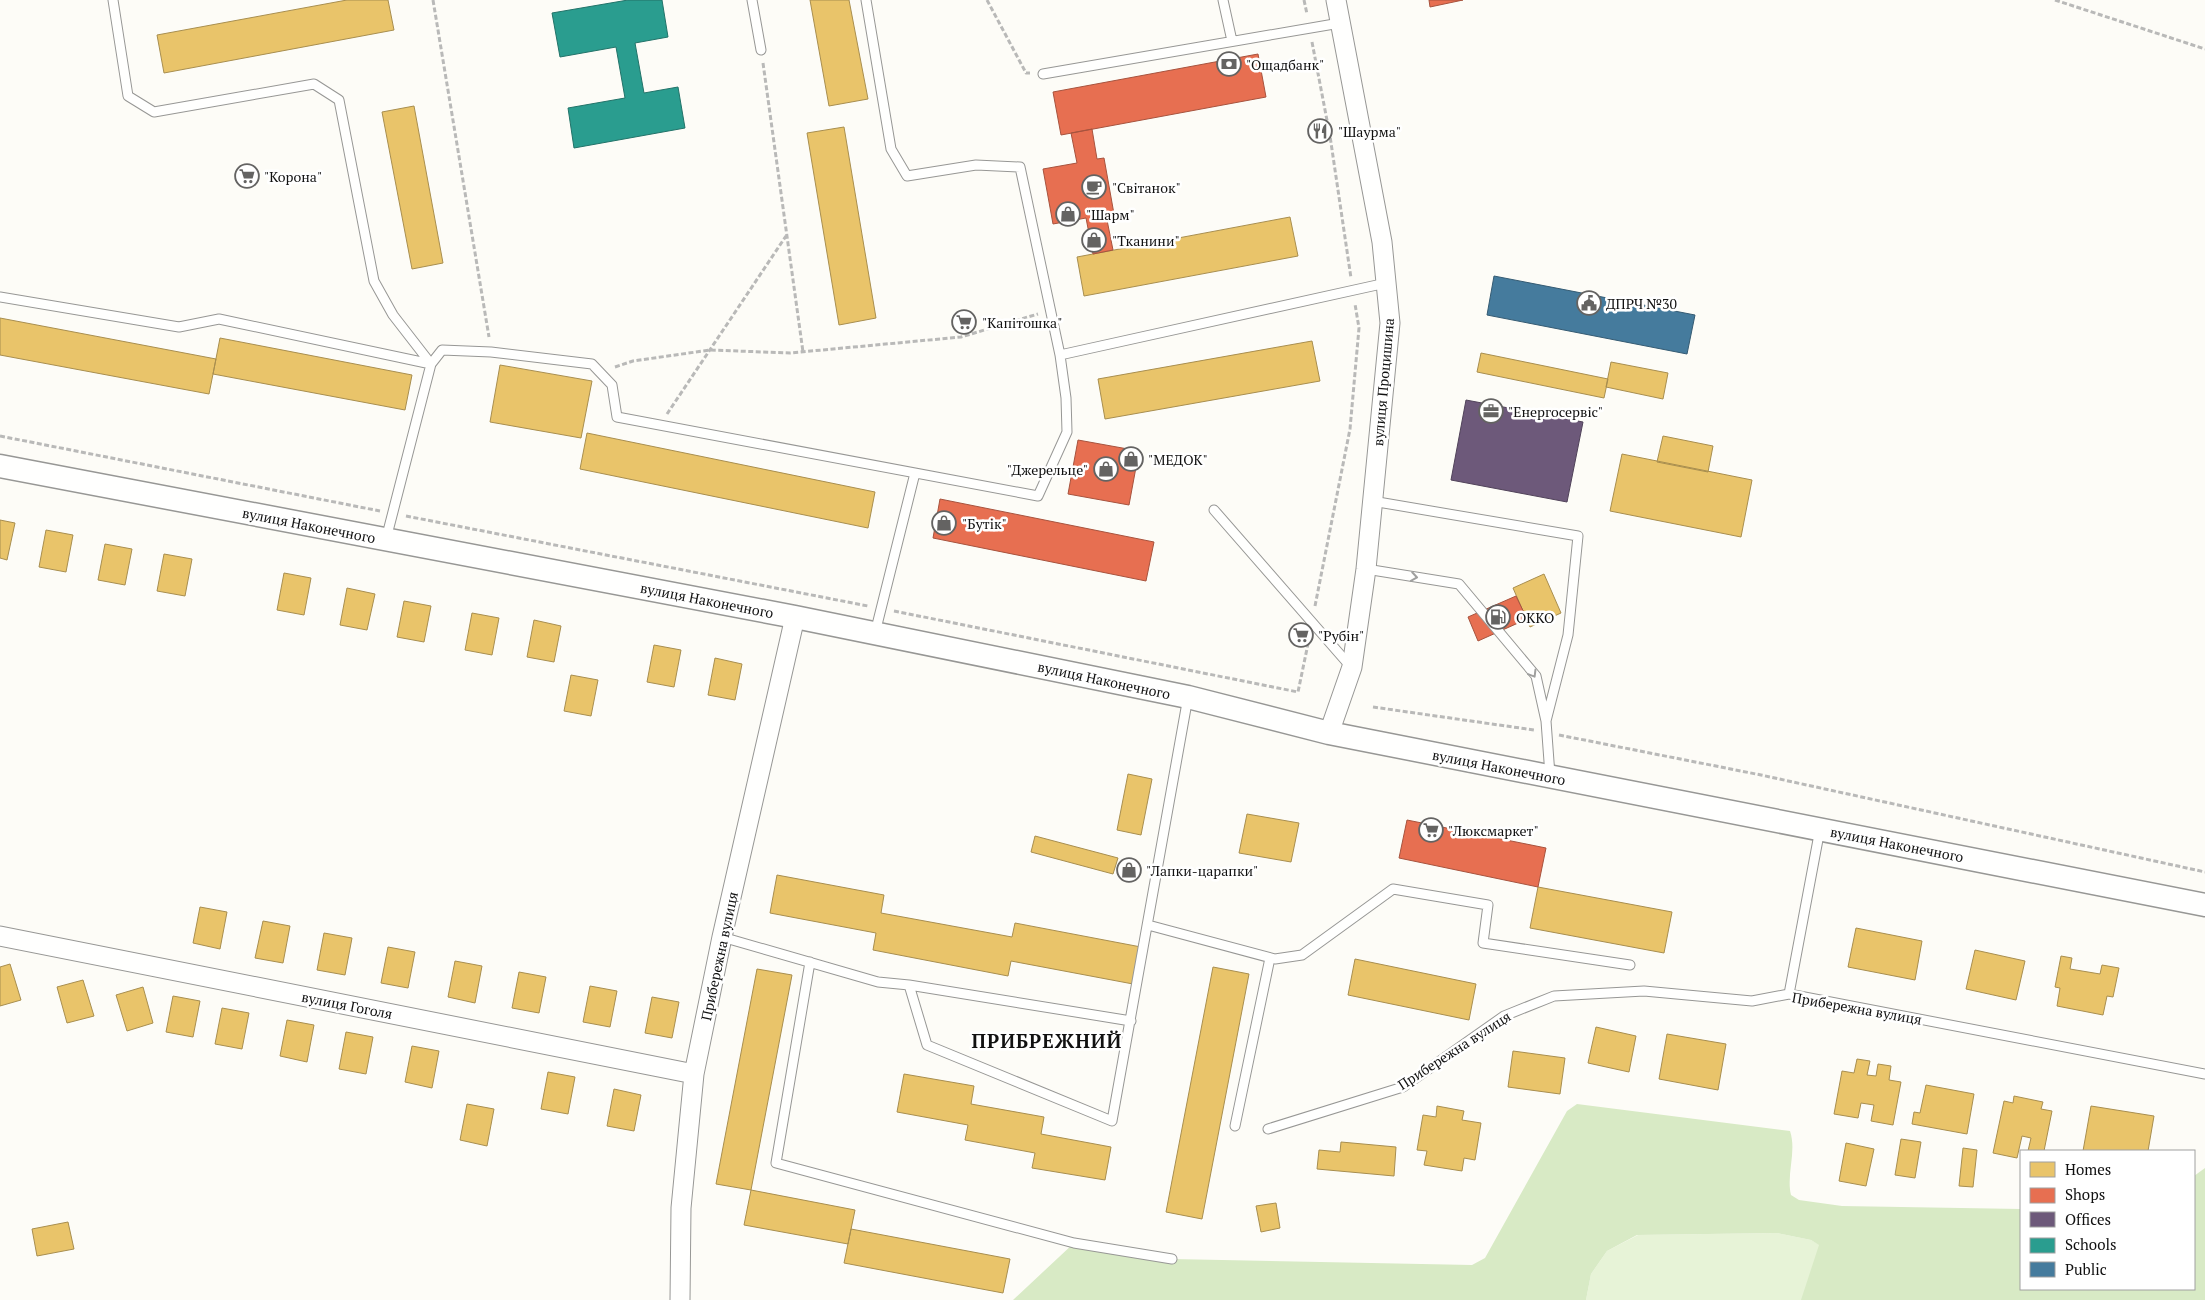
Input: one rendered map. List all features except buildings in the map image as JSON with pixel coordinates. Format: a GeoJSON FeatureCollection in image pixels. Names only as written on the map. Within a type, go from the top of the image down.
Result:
{"type":"FeatureCollection","features":[{"type":"Feature","properties":{"kind":"street","name":"вулиця Процишина"},"geometry":{"type":"LineString","coordinates":[[1329,733],[1352,667],[1366,569],[1390,323],[1382,242],[1336,0]]}},
{"type":"Feature","properties":{"kind":"street","name":"вулиця Наконечного"},"geometry":{"type":"LineString","coordinates":[[0,466],[795,617],[1188,697],[1329,733],[1550,778],[2205,905]]}},
{"type":"Feature","properties":{"kind":"street","name":"Прибережна вулиця"},"geometry":{"type":"LineString","coordinates":[[680,1300],[681,1208],[694,1074],[722,937],[795,617]]}},
{"type":"Feature","properties":{"kind":"street","name":"вулиця Гоголя"},"geometry":{"type":"LineString","coordinates":[[0,936],[694,1074]]}},
{"type":"Feature","properties":{"kind":"lane"},"geometry":{"type":"LineString","coordinates":[[113,0],[128,96],[154,112],[314,84],[339,100],[374,281],[393,315],[431,364]]}},
{"type":"Feature","properties":{"kind":"lane"},"geometry":{"type":"LineString","coordinates":[[752,0],[761,50]]}},
{"type":"Feature","properties":{"kind":"lane"},"geometry":{"type":"LineString","coordinates":[[386,539],[431,364],[442,350],[491,352],[592,364],[612,385],[617,417],[1038,496],[1067,432],[1066,398],[1060,355],[1020,167],[976,165],[908,176],[891,149],[866,0]]}},
{"type":"Feature","properties":{"kind":"lane"},"geometry":{"type":"LineString","coordinates":[[1223,0],[1232,41]]}},
{"type":"Feature","properties":{"kind":"lane"},"geometry":{"type":"LineString","coordinates":[[1043,74],[1340,23]]}},
{"type":"Feature","properties":{"kind":"lane"},"geometry":{"type":"LineString","coordinates":[[1060,355],[1386,283]]}},
{"type":"Feature","properties":{"kind":"lane"},"geometry":{"type":"LineString","coordinates":[[0,297],[179,327],[219,319],[431,364]]}},
{"type":"Feature","properties":{"kind":"lane"},"geometry":{"type":"LineString","coordinates":[[875,633],[915,473]]}},
{"type":"Feature","properties":{"kind":"lane"},"geometry":{"type":"LineString","coordinates":[[1372,501],[1578,536],[1568,635],[1546,721]]}},
{"type":"Feature","properties":{"kind":"lane"},"geometry":{"type":"LineString","coordinates":[[1214,510],[1352,667]]}},
{"type":"Feature","properties":{"kind":"lane"},"geometry":{"type":"LineString","coordinates":[[1366,569],[1459,584],[1536,676],[1548,733],[1550,778]]}},
{"type":"Feature","properties":{"kind":"lane"},"geometry":{"type":"LineString","coordinates":[[909,985],[927,1046],[1112,1121],[1188,697]]}},
{"type":"Feature","properties":{"kind":"lane"},"geometry":{"type":"LineString","coordinates":[[1789,994],[1820,829]]}},
{"type":"Feature","properties":{"kind":"lane"},"geometry":{"type":"LineString","coordinates":[[1148,924],[1275,960],[1302,955],[1392,889],[1488,905],[1482,942],[1630,965]]}},
{"type":"Feature","properties":{"kind":"lane"},"geometry":{"type":"LineString","coordinates":[[722,937],[878,982],[909,985],[1131,1021]]}},
{"type":"Feature","properties":{"kind":"lane"},"geometry":{"type":"LineString","coordinates":[[1235,1126],[1270,958]]}},
{"type":"Feature","properties":{"kind":"lane"},"geometry":{"type":"LineString","coordinates":[[810,962],[776,1164],[1074,1243],[1172,1259]]}},
{"type":"Feature","properties":{"kind":"lane","name":"Прибережна вулиця"},"geometry":{"type":"LineString","coordinates":[[1268,1129],[1403,1087],[1504,1016],[1554,996],[1644,990],[1752,1001],[1789,994],[2205,1074]]}},
{"type":"Feature","properties":{"kind":"path"},"geometry":{"type":"LineString","coordinates":[[434,0],[491,352]]}},
{"type":"Feature","properties":{"kind":"path"},"geometry":{"type":"LineString","coordinates":[[987,0],[1026,73],[1043,74]]}},
{"type":"Feature","properties":{"kind":"path"},"geometry":{"type":"LineString","coordinates":[[0,436],[881,608],[1298,692],[1350,430],[1359,328],[1330,136],[1304,0]]}},
{"type":"Feature","properties":{"kind":"path"},"geometry":{"type":"LineString","coordinates":[[2055,0],[2205,49]]}},
{"type":"Feature","properties":{"kind":"path"},"geometry":{"type":"LineString","coordinates":[[761,50],[803,352]]}},
{"type":"Feature","properties":{"kind":"path"},"geometry":{"type":"LineString","coordinates":[[660,425],[786,235]]}},
{"type":"Feature","properties":{"kind":"path"},"geometry":{"type":"LineString","coordinates":[[600,372],[633,361],[710,350],[803,352],[961,337],[1050,310]]}},
{"type":"Feature","properties":{"kind":"path"},"geometry":{"type":"LineString","coordinates":[[1373,708],[1514,726],[1761,775],[2205,872]]}},
{"type":"Feature","properties":{"kind":"green space"},"geometry":{"type":"Polygon","coordinates":[[[1577,1104],[1790,1131],[1792,1139],[1791,1195],[1799,1200],[1842,1206],[2020,1209],[2020,1290],[2195,1290],[2195,1175],[2205,1168],[2205,1300],[1801,1300],[1819,1245],[1811,1240],[1777,1233],[1637,1235],[1607,1251],[1591,1274],[1586,1300],[1013,1300],[1074,1243],[1172,1259],[1472,1265],[1485,1258],[1567,1111],[1577,1104]]]}},
{"type":"Feature","properties":{"kind":"green space"},"geometry":{"type":"Polygon","coordinates":[[[1777,1233],[1811,1240],[1827,1249],[1862,1300],[1586,1300],[1591,1274],[1607,1251],[1638,1235],[1777,1233]]]}},
{"type":"Feature","properties":{"kind":"place","name":"\"Ощадбанк\""},"geometry":{"type":"Point","coordinates":[1229,64]}},
{"type":"Feature","properties":{"kind":"place","name":"\"Шаурма\""},"geometry":{"type":"Point","coordinates":[1320,131]}},
{"type":"Feature","properties":{"kind":"place","name":"\"Корона\""},"geometry":{"type":"Point","coordinates":[247,176]}},
{"type":"Feature","properties":{"kind":"place","name":"\"Світанок\""},"geometry":{"type":"Point","coordinates":[1094,187]}},
{"type":"Feature","properties":{"kind":"place","name":"\"Шарм\""},"geometry":{"type":"Point","coordinates":[1068,214]}},
{"type":"Feature","properties":{"kind":"place","name":"\"Тканини\""},"geometry":{"type":"Point","coordinates":[1094,240]}},
{"type":"Feature","properties":{"kind":"place","name":"ДПРЧ №30"},"geometry":{"type":"Point","coordinates":[1589,303]}},
{"type":"Feature","properties":{"kind":"place","name":"\"Капітошка\""},"geometry":{"type":"Point","coordinates":[964,322]}},
{"type":"Feature","properties":{"kind":"place","name":"\"Енергосервіс\""},"geometry":{"type":"Point","coordinates":[1491,411]}},
{"type":"Feature","properties":{"kind":"place","name":"\"МЕДОК\""},"geometry":{"type":"Point","coordinates":[1131,459]}},
{"type":"Feature","properties":{"kind":"place","name":"\"Джерельце\""},"geometry":{"type":"Point","coordinates":[1106,469]}},
{"type":"Feature","properties":{"kind":"place","name":"\"Бутік\""},"geometry":{"type":"Point","coordinates":[944,523]}},
{"type":"Feature","properties":{"kind":"place","name":"ОККО"},"geometry":{"type":"Point","coordinates":[1498,617]}},
{"type":"Feature","properties":{"kind":"place","name":"\"Рубін\""},"geometry":{"type":"Point","coordinates":[1301,635]}},
{"type":"Feature","properties":{"kind":"place","name":"\"Люксмаркет\""},"geometry":{"type":"Point","coordinates":[1431,830]}},
{"type":"Feature","properties":{"kind":"place","name":"\"Лапки-царапки\""},"geometry":{"type":"Point","coordinates":[1129,870]}},
{"type":"Feature","properties":{"kind":"district","name":"ПРИБРЕЖНИЙ"},"geometry":{"type":"Point","coordinates":[1047,1040]}}]}
